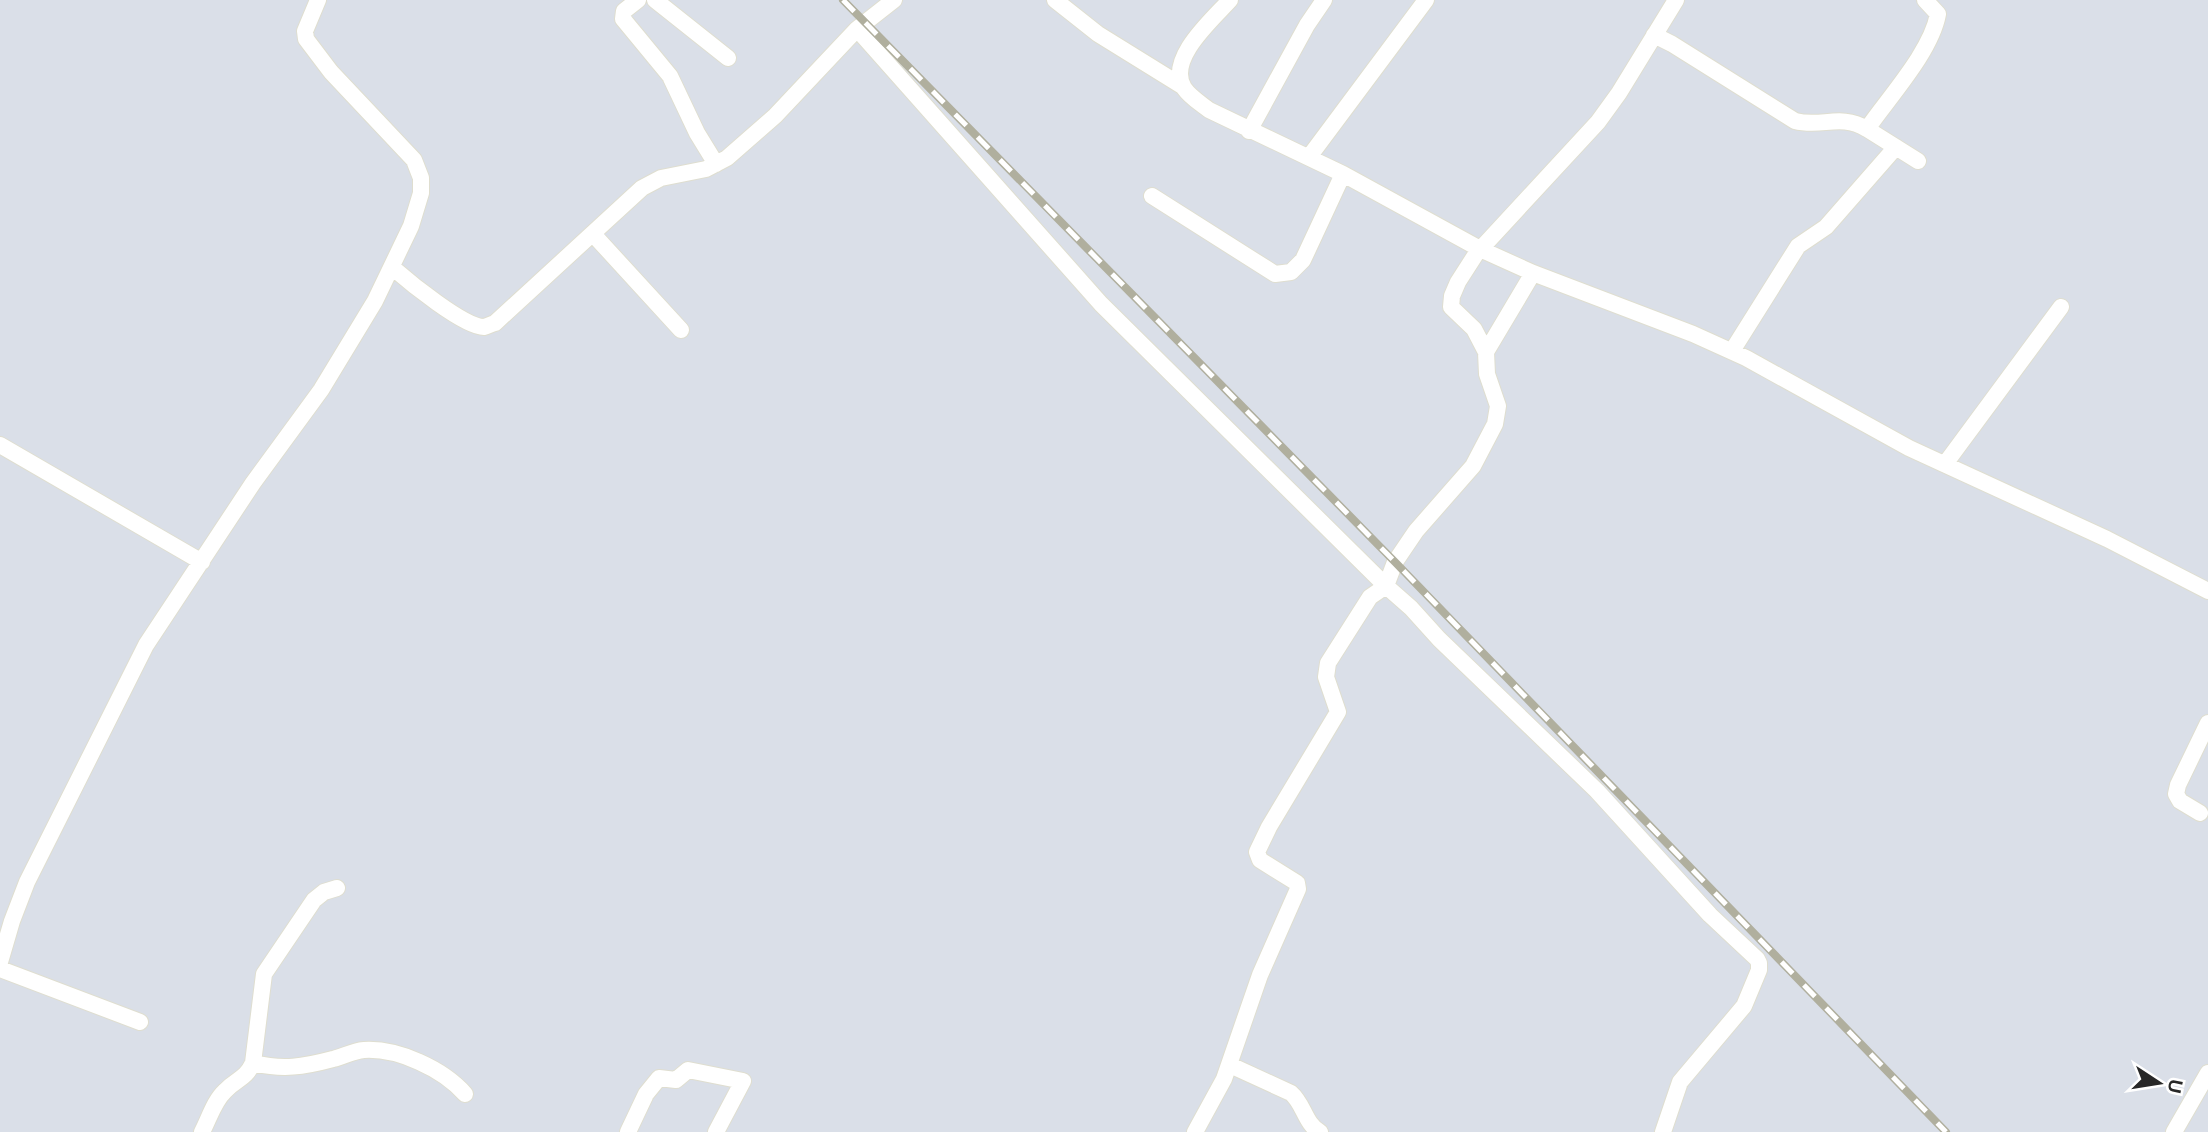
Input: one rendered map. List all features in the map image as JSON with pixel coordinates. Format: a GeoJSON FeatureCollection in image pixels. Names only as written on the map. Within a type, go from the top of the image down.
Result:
{"type":"FeatureCollection","features":[{"type":"Feature","properties":{"kind":"street"},"geometry":{"type":"LineString","coordinates":[[0,962],[27,882],[135,666],[178,594],[335,368],[393,268],[411,226],[421,193],[421,178],[414,160],[331,72],[306,39],[304,31],[318,0]]}},
{"type":"Feature","properties":{"kind":"street"},"geometry":{"type":"LineString","coordinates":[[638,0],[624,11],[623,19],[670,76],[697,133],[716,164]]}},
{"type":"Feature","properties":{"kind":"street"},"geometry":{"type":"LineString","coordinates":[[655,0],[728,58]]}},
{"type":"Feature","properties":{"kind":"street"},"geometry":{"type":"LineString","coordinates":[[393,268],[454,314],[484,327],[495,323],[642,188],[661,178],[706,169],[727,158],[775,116],[857,29],[894,0]]}},
{"type":"Feature","properties":{"kind":"street"},"geometry":{"type":"LineString","coordinates":[[1055,0],[1098,34],[1182,86],[1209,110],[1249,131],[1343,174],[1480,249],[1533,273],[1732,351],[1881,434],[2107,539],[2208,591]]}},
{"type":"Feature","properties":{"kind":"street"},"geometry":{"type":"LineString","coordinates":[[1182,86],[1181,70],[1192,42],[1230,0]]}},
{"type":"Feature","properties":{"kind":"street"},"geometry":{"type":"LineString","coordinates":[[1249,131],[1307,24],[1324,0]]}},
{"type":"Feature","properties":{"kind":"street"},"geometry":{"type":"LineString","coordinates":[[1309,157],[1426,0]]}},
{"type":"Feature","properties":{"kind":"street"},"geometry":{"type":"LineString","coordinates":[[1195,1132],[1230,1065],[1260,975],[1298,889],[1297,883],[1260,860],[1257,852],[1274,817],[1338,712],[1326,677],[1328,663],[1370,597],[1386,586],[1395,562],[1416,531],[1473,466],[1491,433],[1498,406],[1487,374],[1486,352],[1474,329],[1451,307],[1452,296],[1480,249],[1598,122],[1676,0]]}},
{"type":"Feature","properties":{"kind":"street"},"geometry":{"type":"LineString","coordinates":[[1867,129],[1933,31],[1938,14],[1925,0]]}},
{"type":"Feature","properties":{"kind":"street"},"geometry":{"type":"LineString","coordinates":[[857,29],[1101,304],[1495,694],[1597,791],[1710,915],[1759,963],[1757,975],[1739,1013],[1680,1082],[1663,1132]]}},
{"type":"Feature","properties":{"kind":"street"},"geometry":{"type":"LineString","coordinates":[[1654,35],[1795,121],[1855,122],[1918,161]]}},
{"type":"Feature","properties":{"kind":"street"},"geometry":{"type":"LineString","coordinates":[[1732,351],[1798,246],[1826,227],[1896,147]]}},
{"type":"Feature","properties":{"kind":"street"},"geometry":{"type":"LineString","coordinates":[[1153,196],[1275,274],[1291,272],[1304,260],[1343,174]]}},
{"type":"Feature","properties":{"kind":"street"},"geometry":{"type":"LineString","coordinates":[[593,234],[681,330]]}},
{"type":"Feature","properties":{"kind":"street"},"geometry":{"type":"LineString","coordinates":[[1486,352],[1533,273]]}},
{"type":"Feature","properties":{"kind":"street"},"geometry":{"type":"LineString","coordinates":[[1945,464],[2061,307]]}},
{"type":"Feature","properties":{"kind":"street"},"geometry":{"type":"LineString","coordinates":[[0,445],[202,562]]}},
{"type":"Feature","properties":{"kind":"street"},"geometry":{"type":"LineString","coordinates":[[2200,813],[2180,801],[2176,794],[2208,723]]}},
{"type":"Feature","properties":{"kind":"street"},"geometry":{"type":"LineString","coordinates":[[202,1132],[226,1089],[247,1076],[253,1063],[264,974],[314,900],[324,892],[337,888]]}},
{"type":"Feature","properties":{"kind":"street"},"geometry":{"type":"LineString","coordinates":[[0,969],[140,1022]]}},
{"type":"Feature","properties":{"kind":"street"},"geometry":{"type":"LineString","coordinates":[[253,1063],[277,1068],[293,1067],[336,1059],[356,1052],[378,1051],[437,1070],[454,1080],[465,1094]]}},
{"type":"Feature","properties":{"kind":"street"},"geometry":{"type":"LineString","coordinates":[[1230,1065],[1291,1093],[1296,1097],[1306,1118],[1320,1132]]}},
{"type":"Feature","properties":{"kind":"street"},"geometry":{"type":"LineString","coordinates":[[628,1132],[646,1094],[659,1078],[676,1080],[688,1070],[743,1081],[716,1132]]}},
{"type":"Feature","properties":{"kind":"street"},"geometry":{"type":"LineString","coordinates":[[2174,1132],[2208,1073]]}},
{"type":"Feature","properties":{"kind":"railway"},"geometry":{"type":"LineString","coordinates":[[843,0],[1395,562],[1946,1132]]}}]}
